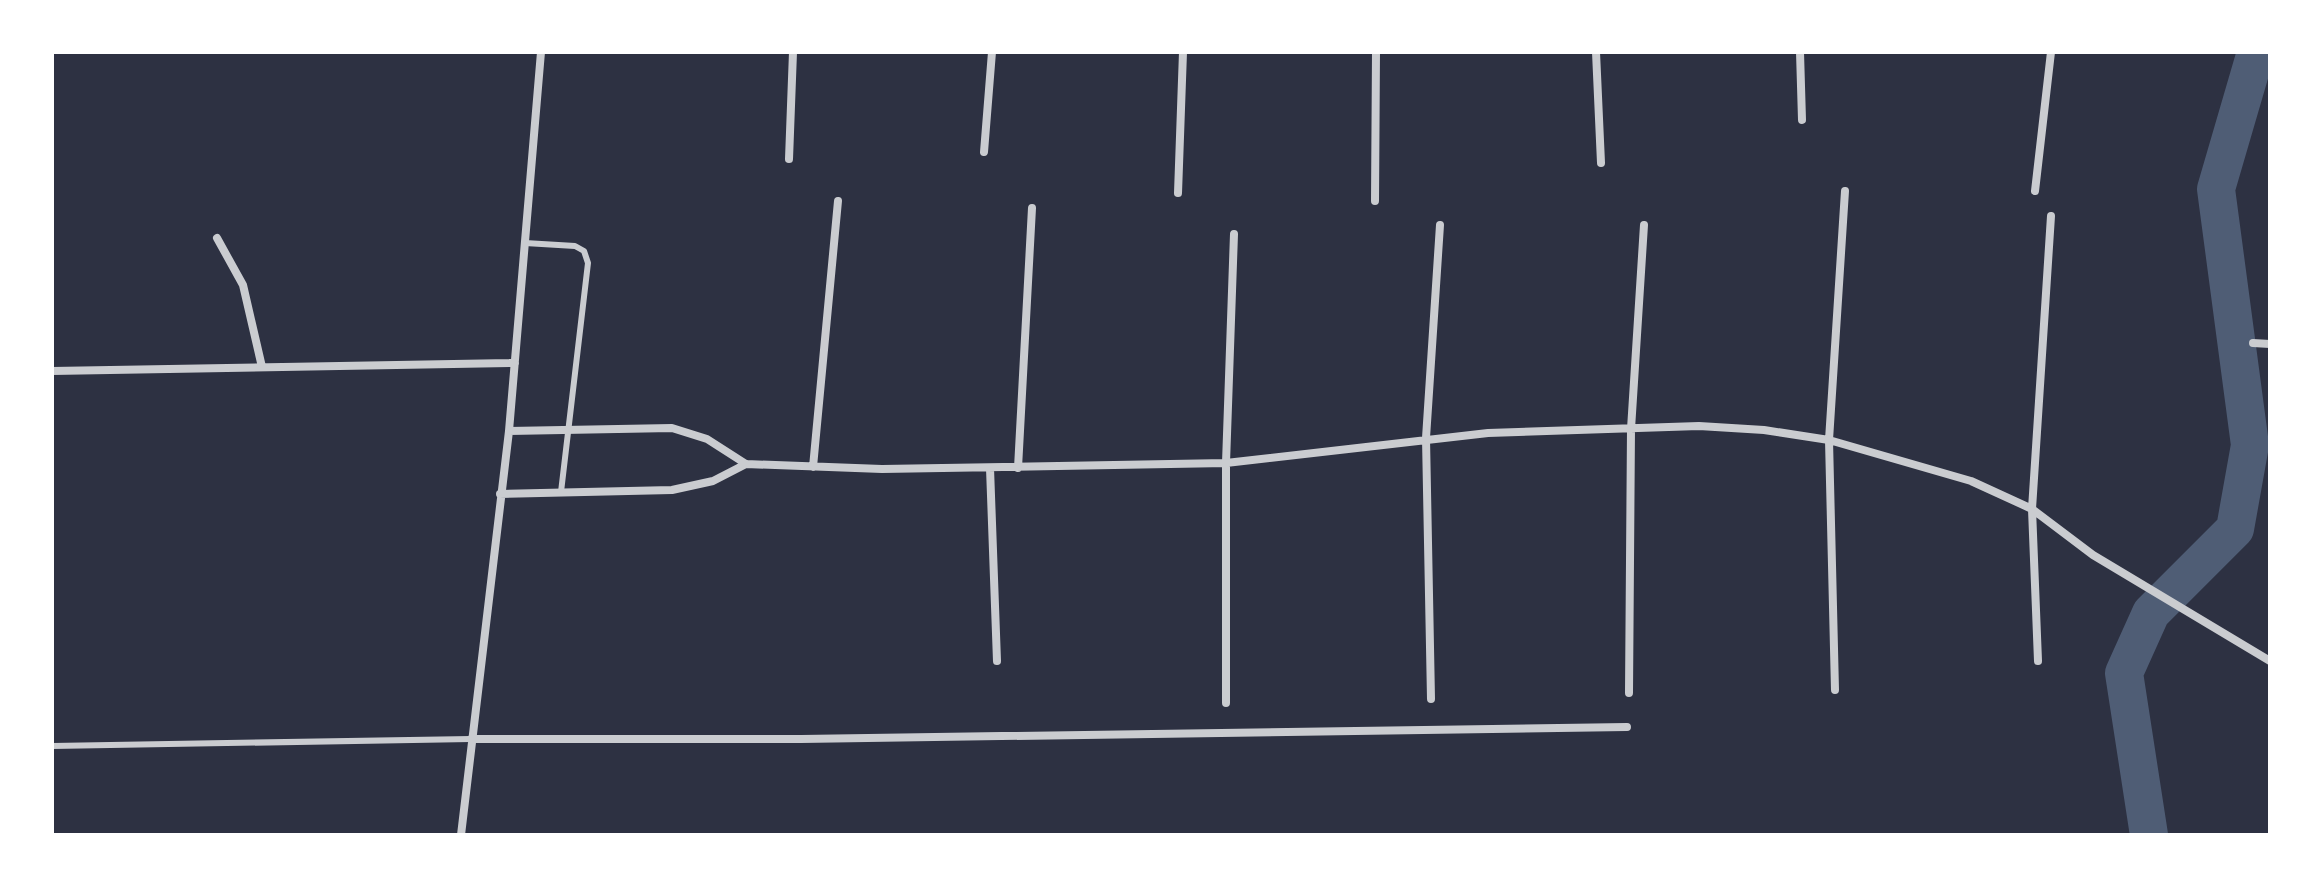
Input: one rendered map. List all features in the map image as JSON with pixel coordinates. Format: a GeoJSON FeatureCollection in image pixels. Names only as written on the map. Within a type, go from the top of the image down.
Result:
{"type":"FeatureCollection","features":[{"type":"Feature","properties":{"kind":"street"},"geometry":{"type":"LineString","coordinates":[[461,835],[509,431],[541,52]]}},
{"type":"Feature","properties":{"kind":"street"},"geometry":{"type":"LineString","coordinates":[[789,159],[793,52]]}},
{"type":"Feature","properties":{"kind":"street"},"geometry":{"type":"LineString","coordinates":[[984,152],[992,52]]}},
{"type":"Feature","properties":{"kind":"street"},"geometry":{"type":"LineString","coordinates":[[1178,193],[1183,52]]}},
{"type":"Feature","properties":{"kind":"street"},"geometry":{"type":"LineString","coordinates":[[1375,201],[1376,52]]}},
{"type":"Feature","properties":{"kind":"street"},"geometry":{"type":"LineString","coordinates":[[1596,52],[1601,163]]}},
{"type":"Feature","properties":{"kind":"street"},"geometry":{"type":"LineString","coordinates":[[1800,52],[1802,120]]}},
{"type":"Feature","properties":{"kind":"street"},"geometry":{"type":"LineString","coordinates":[[2035,191],[2051,52]]}},
{"type":"Feature","properties":{"kind":"street"},"geometry":{"type":"LineString","coordinates":[[1835,690],[1829,440],[1845,191]]}},
{"type":"Feature","properties":{"kind":"street"},"geometry":{"type":"LineString","coordinates":[[813,467],[838,201]]}},
{"type":"Feature","properties":{"kind":"street"},"geometry":{"type":"LineString","coordinates":[[1018,468],[1032,208]]}},
{"type":"Feature","properties":{"kind":"street"},"geometry":{"type":"LineString","coordinates":[[2038,661],[2032,509],[2051,216]]}},
{"type":"Feature","properties":{"kind":"street"},"geometry":{"type":"LineString","coordinates":[[1431,699],[1426,438],[1440,225]]}},
{"type":"Feature","properties":{"kind":"street"},"geometry":{"type":"LineString","coordinates":[[1629,693],[1631,429],[1644,225]]}},
{"type":"Feature","properties":{"kind":"street"},"geometry":{"type":"LineString","coordinates":[[1226,703],[1226,463],[1234,234]]}},
{"type":"Feature","properties":{"kind":"street"},"geometry":{"type":"LineString","coordinates":[[217,238],[243,285],[262,367]]}},
{"type":"Feature","properties":{"kind":"street"},"geometry":{"type":"LineString","coordinates":[[2253,343],[2270,344]]}},
{"type":"Feature","properties":{"kind":"street"},"geometry":{"type":"LineString","coordinates":[[52,371],[515,363]]}},
{"type":"Feature","properties":{"kind":"street"},"geometry":{"type":"LineString","coordinates":[[500,494],[672,490],[713,481],[746,464],[1018,468],[1226,463],[1426,438],[1699,426],[1764,430],[1829,440],[1971,481],[2032,509],[2093,555],[2270,661]]}},
{"type":"Feature","properties":{"kind":"street"},"geometry":{"type":"LineString","coordinates":[[509,431],[672,428],[707,439],[746,464]]}},
{"type":"Feature","properties":{"kind":"street"},"geometry":{"type":"LineString","coordinates":[[990,468],[997,661]]}},
{"type":"Feature","properties":{"kind":"street"},"geometry":{"type":"LineString","coordinates":[[471,739],[848,738],[1627,727]]}},
{"type":"Feature","properties":{"kind":"lane"},"geometry":{"type":"LineString","coordinates":[[525,243],[575,246],[584,251],[588,263],[561,492]]}},
{"type":"Feature","properties":{"kind":"lane"},"geometry":{"type":"LineString","coordinates":[[52,746],[471,739]]}},
{"type":"Feature","properties":{"kind":"waterway"},"geometry":{"type":"LineString","coordinates":[[2149,835],[2124,673],[2151,613],[2235,529],[2250,445],[2216,189],[2256,52]]}}]}
